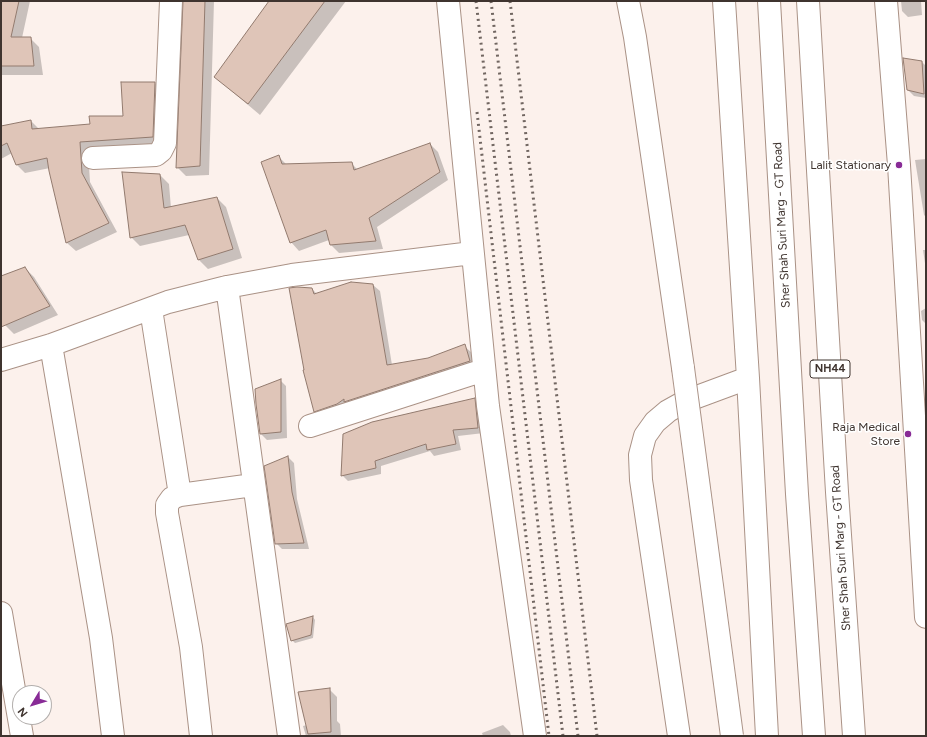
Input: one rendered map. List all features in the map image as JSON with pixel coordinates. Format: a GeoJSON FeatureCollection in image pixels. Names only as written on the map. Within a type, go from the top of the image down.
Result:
{"type":"FeatureCollection","features":[{"type":"Feature","properties":{"kind":"main road"},"geometry":{"type":"LineString","coordinates":[[93,158],[156,155],[161,151],[165,143],[171,1]]}},
{"type":"Feature","properties":{"kind":"main road"},"geometry":{"type":"LineString","coordinates":[[448,1],[488,406],[535,736]]}},
{"type":"Feature","properties":{"kind":"main road"},"geometry":{"type":"LineString","coordinates":[[628,1],[636,45],[683,368],[732,736]]}},
{"type":"Feature","properties":{"kind":"main road"},"geometry":{"type":"LineString","coordinates":[[724,1],[748,378],[767,736]]}},
{"type":"Feature","properties":{"kind":"main road","name":"Sher Shah Suri Marg - GT Road"},"geometry":{"type":"LineString","coordinates":[[769,1],[796,478],[814,736]]}},
{"type":"Feature","properties":{"kind":"main road","name":"Sher Shah Suri Marg - GT Road"},"geometry":{"type":"LineString","coordinates":[[808,1],[837,492],[854,736]]}},
{"type":"Feature","properties":{"kind":"main road"},"geometry":{"type":"LineString","coordinates":[[886,1],[921,435],[926,618]]}},
{"type":"Feature","properties":{"kind":"main road"},"geometry":{"type":"LineString","coordinates":[[1,360],[51,345],[168,302],[227,287],[292,275],[472,253]]}},
{"type":"Feature","properties":{"kind":"main road"},"geometry":{"type":"LineString","coordinates":[[227,287],[253,485],[289,736]]}},
{"type":"Feature","properties":{"kind":"main road"},"geometry":{"type":"LineString","coordinates":[[151,309],[180,495]]}},
{"type":"Feature","properties":{"kind":"main road"},"geometry":{"type":"LineString","coordinates":[[51,345],[101,638],[113,736]]}},
{"type":"Feature","properties":{"kind":"main road"},"geometry":{"type":"LineString","coordinates":[[310,426],[484,370]]}},
{"type":"Feature","properties":{"kind":"main road"},"geometry":{"type":"LineString","coordinates":[[679,736],[641,480],[640,455],[645,436],[655,422],[668,411],[686,401],[748,378]]}},
{"type":"Feature","properties":{"kind":"main road"},"geometry":{"type":"LineString","coordinates":[[201,736],[191,647],[167,513],[167,505],[172,498],[180,495],[253,485]]}},
{"type":"Feature","properties":{"kind":"main road"},"geometry":{"type":"LineString","coordinates":[[1,613],[22,736]]}},
{"type":"Feature","properties":{"kind":"building"},"geometry":{"type":"Polygon","coordinates":[[[1,1],[19,1],[11,37],[31,37],[34,66],[1,66],[1,1]]]}},
{"type":"Feature","properties":{"kind":"building"},"geometry":{"type":"Polygon","coordinates":[[[183,1],[205,1],[200,166],[176,168],[183,1]]]}},
{"type":"Feature","properties":{"kind":"building"},"geometry":{"type":"Polygon","coordinates":[[[269,1],[325,1],[248,104],[214,77],[269,1]]]}},
{"type":"Feature","properties":{"kind":"building"},"geometry":{"type":"Polygon","coordinates":[[[903,58],[922,61],[924,94],[907,90],[903,58]]]}},
{"type":"Feature","properties":{"kind":"building"},"geometry":{"type":"Polygon","coordinates":[[[121,82],[155,82],[153,137],[80,142],[82,173],[109,223],[66,243],[47,158],[16,165],[7,143],[1,146],[1,126],[31,120],[32,129],[90,124],[89,116],[123,116],[121,82]]]}},
{"type":"Feature","properties":{"kind":"building"},"geometry":{"type":"Polygon","coordinates":[[[430,143],[440,172],[369,218],[376,241],[330,245],[326,230],[290,243],[261,162],[279,155],[282,164],[352,162],[354,170],[430,143]]]}},
{"type":"Feature","properties":{"kind":"building"},"geometry":{"type":"Polygon","coordinates":[[[122,172],[160,174],[164,208],[217,197],[233,249],[198,260],[185,225],[130,238],[122,172]]]}},
{"type":"Feature","properties":{"kind":"building"},"geometry":{"type":"Polygon","coordinates":[[[25,267],[50,306],[1,327],[1,276],[25,267]]]}},
{"type":"Feature","properties":{"kind":"building"},"geometry":{"type":"Polygon","coordinates":[[[351,282],[373,284],[387,365],[428,358],[465,344],[470,361],[344,402],[344,399],[337,404],[314,412],[303,370],[289,288],[312,288],[314,294],[351,282]]]}},
{"type":"Feature","properties":{"kind":"building"},"geometry":{"type":"Polygon","coordinates":[[[281,379],[281,432],[260,434],[255,389],[281,379]]]}},
{"type":"Feature","properties":{"kind":"building"},"geometry":{"type":"Polygon","coordinates":[[[475,398],[478,428],[453,430],[456,444],[427,450],[426,444],[375,461],[376,468],[341,476],[343,434],[372,422],[475,398]]]}},
{"type":"Feature","properties":{"kind":"building"},"geometry":{"type":"Polygon","coordinates":[[[288,456],[292,492],[304,543],[275,544],[264,466],[288,456]]]}},
{"type":"Feature","properties":{"kind":"building"},"geometry":{"type":"Polygon","coordinates":[[[313,616],[311,635],[291,641],[286,624],[313,616]]]}},
{"type":"Feature","properties":{"kind":"building"},"geometry":{"type":"Polygon","coordinates":[[[330,688],[331,732],[308,734],[298,692],[330,688]]]}},
{"type":"Feature","properties":{"kind":"railway"},"geometry":{"type":"LineString","coordinates":[[476,1],[563,736]]}},
{"type":"Feature","properties":{"kind":"railway"},"geometry":{"type":"LineString","coordinates":[[491,1],[578,736]]}},
{"type":"Feature","properties":{"kind":"railway"},"geometry":{"type":"LineString","coordinates":[[510,1],[597,736]]}},
{"type":"Feature","properties":{"kind":"railway"},"geometry":{"type":"LineString","coordinates":[[477,112],[549,736]]}},
{"type":"Feature","properties":{"kind":"place","name":"Lalit Stationary"},"geometry":{"type":"Point","coordinates":[899,165]}},
{"type":"Feature","properties":{"kind":"place","name":"Raja Medical Store"},"geometry":{"type":"Point","coordinates":[908,434]}}]}
